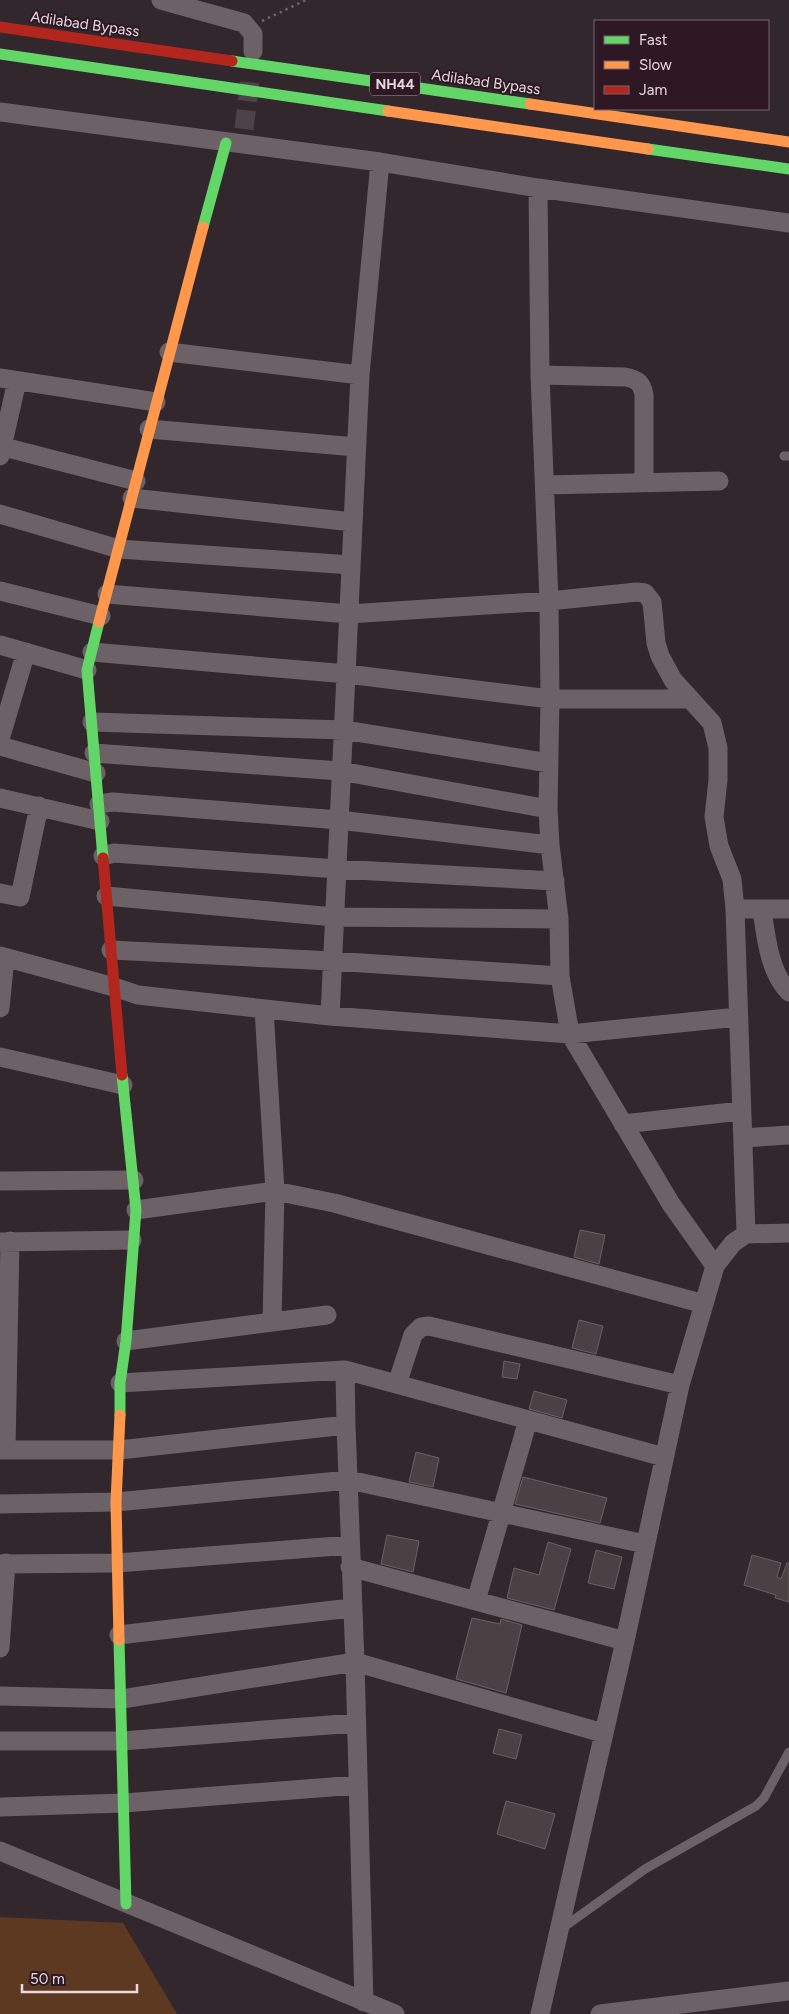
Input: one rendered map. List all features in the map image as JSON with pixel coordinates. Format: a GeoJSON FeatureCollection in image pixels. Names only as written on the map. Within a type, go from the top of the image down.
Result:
{"type":"FeatureCollection","features":[{"type":"Feature","properties":{"kind":"main road","name":"Adilabad Bypass"},"geometry":{"type":"LineString","coordinates":[[0,27],[789,142]]}},
{"type":"Feature","properties":{"kind":"main road","name":"NH44"},"geometry":{"type":"LineString","coordinates":[[0,54],[789,169]]}},
{"type":"Feature","properties":{"kind":"main road"},"geometry":{"type":"LineString","coordinates":[[126,1904],[116,1502],[120,1383],[126,1341],[132,1240],[136,1210],[99,813],[92,722],[90,661],[169,352],[237,139]]}},
{"type":"Feature","properties":{"kind":"street"},"geometry":{"type":"LineString","coordinates":[[161,0],[244,23],[249,27],[254,43],[253,51]]}},
{"type":"Feature","properties":{"kind":"street"},"geometry":{"type":"LineString","coordinates":[[0,112],[237,139],[538,188],[789,223]]}},
{"type":"Feature","properties":{"kind":"street"},"geometry":{"type":"LineString","coordinates":[[330,1016],[360,375],[380,162]]}},
{"type":"Feature","properties":{"kind":"street"},"geometry":{"type":"LineString","coordinates":[[538,188],[540,375],[549,601],[548,809],[550,845],[559,919],[560,976],[570,1034],[671,1204],[715,1266]]}},
{"type":"Feature","properties":{"kind":"street"},"geometry":{"type":"LineString","coordinates":[[169,352],[360,375]]}},
{"type":"Feature","properties":{"kind":"street"},"geometry":{"type":"LineString","coordinates":[[540,375],[625,377],[635,379],[642,385],[644,395],[644,483]]}},
{"type":"Feature","properties":{"kind":"street"},"geometry":{"type":"LineString","coordinates":[[156,402],[9,380],[1,450],[134,489],[353,522]]}},
{"type":"Feature","properties":{"kind":"street"},"geometry":{"type":"LineString","coordinates":[[149,430],[356,447]]}},
{"type":"Feature","properties":{"kind":"street"},"geometry":{"type":"LineString","coordinates":[[545,485],[719,481]]}},
{"type":"Feature","properties":{"kind":"street"},"geometry":{"type":"LineString","coordinates":[[0,514],[119,548],[351,565]]}},
{"type":"Feature","properties":{"kind":"street"},"geometry":{"type":"LineString","coordinates":[[0,590],[101,616]]}},
{"type":"Feature","properties":{"kind":"street"},"geometry":{"type":"LineString","coordinates":[[107,594],[349,614],[645,593],[650,597],[654,606],[654,634],[660,656],[673,680],[712,723],[716,740],[718,780],[714,817],[719,846],[732,879],[735,909],[746,1234]]}},
{"type":"Feature","properties":{"kind":"street"},"geometry":{"type":"LineString","coordinates":[[0,645],[26,652],[90,661],[347,674],[550,699],[690,699]]}},
{"type":"Feature","properties":{"kind":"street"},"geometry":{"type":"LineString","coordinates":[[0,739],[26,652]]}},
{"type":"Feature","properties":{"kind":"street"},"geometry":{"type":"LineString","coordinates":[[92,722],[344,730],[549,762]]}},
{"type":"Feature","properties":{"kind":"street"},"geometry":{"type":"LineString","coordinates":[[0,746],[96,773]]}},
{"type":"Feature","properties":{"kind":"street"},"geometry":{"type":"LineString","coordinates":[[94,753],[340,771],[548,809]]}},
{"type":"Feature","properties":{"kind":"street"},"geometry":{"type":"LineString","coordinates":[[0,798],[39,806],[99,813],[113,802],[339,820],[550,845]]}},
{"type":"Feature","properties":{"kind":"street"},"geometry":{"type":"LineString","coordinates":[[0,893],[20,896],[39,806]]}},
{"type":"Feature","properties":{"kind":"street"},"geometry":{"type":"LineString","coordinates":[[103,856],[114,852],[337,869],[555,881]]}},
{"type":"Feature","properties":{"kind":"street"},"geometry":{"type":"LineString","coordinates":[[106,896],[334,917],[559,919]]}},
{"type":"Feature","properties":{"kind":"street"},"geometry":{"type":"LineString","coordinates":[[735,909],[789,909]]}},
{"type":"Feature","properties":{"kind":"street"},"geometry":{"type":"LineString","coordinates":[[762,910],[772,960],[779,979],[789,992]]}},
{"type":"Feature","properties":{"kind":"street"},"geometry":{"type":"LineString","coordinates":[[111,950],[332,961],[560,976]]}},
{"type":"Feature","properties":{"kind":"street"},"geometry":{"type":"LineString","coordinates":[[0,1008],[3,957],[138,995],[330,1016],[570,1034],[738,1017]]}},
{"type":"Feature","properties":{"kind":"street"},"geometry":{"type":"LineString","coordinates":[[264,1009],[275,1191],[272,1322]]}},
{"type":"Feature","properties":{"kind":"street"},"geometry":{"type":"LineString","coordinates":[[0,1057],[123,1085]]}},
{"type":"Feature","properties":{"kind":"street"},"geometry":{"type":"LineString","coordinates":[[623,1124],[741,1111]]}},
{"type":"Feature","properties":{"kind":"street"},"geometry":{"type":"LineString","coordinates":[[743,1138],[789,1135]]}},
{"type":"Feature","properties":{"kind":"street"},"geometry":{"type":"LineString","coordinates":[[0,1181],[134,1180]]}},
{"type":"Feature","properties":{"kind":"street"},"geometry":{"type":"LineString","coordinates":[[136,1210],[275,1191],[334,1203],[704,1304]]}},
{"type":"Feature","properties":{"kind":"street"},"geometry":{"type":"LineString","coordinates":[[540,2014],[625,1641],[680,1385],[715,1266],[733,1243],[746,1234],[789,1233]]}},
{"type":"Feature","properties":{"kind":"street"},"geometry":{"type":"LineString","coordinates":[[132,1240],[5,1241],[3,1450],[119,1450],[346,1425]]}},
{"type":"Feature","properties":{"kind":"street"},"geometry":{"type":"LineString","coordinates":[[126,1341],[327,1315]]}},
{"type":"Feature","properties":{"kind":"street"},"geometry":{"type":"LineString","coordinates":[[397,1384],[413,1335],[421,1327],[429,1326],[680,1385]]}},
{"type":"Feature","properties":{"kind":"street"},"geometry":{"type":"LineString","coordinates":[[120,1383],[346,1370],[664,1457]]}},
{"type":"Feature","properties":{"kind":"street"},"geometry":{"type":"LineString","coordinates":[[346,1370],[351,1608],[355,1662],[364,2002]]}},
{"type":"Feature","properties":{"kind":"street"},"geometry":{"type":"LineString","coordinates":[[476,1601],[528,1420]]}},
{"type":"Feature","properties":{"kind":"street"},"geometry":{"type":"LineString","coordinates":[[0,1504],[116,1502],[349,1480],[645,1544]]}},
{"type":"Feature","properties":{"kind":"street"},"geometry":{"type":"LineString","coordinates":[[0,1648],[3,1564],[117,1563],[350,1545]]}},
{"type":"Feature","properties":{"kind":"street"},"geometry":{"type":"LineString","coordinates":[[350,1567],[625,1641]]}},
{"type":"Feature","properties":{"kind":"street"},"geometry":{"type":"LineString","coordinates":[[119,1635],[351,1608]]}},
{"type":"Feature","properties":{"kind":"street"},"geometry":{"type":"LineString","coordinates":[[0,1696],[122,1699],[355,1662],[603,1733]]}},
{"type":"Feature","properties":{"kind":"street"},"geometry":{"type":"LineString","coordinates":[[0,1741],[122,1741],[356,1723]]}},
{"type":"Feature","properties":{"kind":"street"},"geometry":{"type":"LineString","coordinates":[[0,1807],[124,1803],[357,1785]]}},
{"type":"Feature","properties":{"kind":"street"},"geometry":{"type":"LineString","coordinates":[[0,1851],[395,2014]]}},
{"type":"Feature","properties":{"kind":"street"},"geometry":{"type":"LineString","coordinates":[[600,2014],[789,1991]]}},
{"type":"Feature","properties":{"kind":"lane"},"geometry":{"type":"LineString","coordinates":[[559,1930],[645,1869],[756,1806],[764,1798],[789,1752]]}},
{"type":"Feature","properties":{"kind":"path"},"geometry":{"type":"LineString","coordinates":[[249,27],[306,0]]}},
{"type":"Feature","properties":{"kind":"shaded area"},"geometry":{"type":"Polygon","coordinates":[[[0,1917],[123,1923],[177,2014],[0,2014],[0,1917]]]}},
{"type":"Feature","properties":{"kind":"building"},"geometry":{"type":"Polygon","coordinates":[[[580,1230],[605,1235],[599,1264],[574,1257],[580,1230]]]}},
{"type":"Feature","properties":{"kind":"building"},"geometry":{"type":"Polygon","coordinates":[[[579,1320],[603,1326],[596,1354],[572,1348],[579,1320]]]}},
{"type":"Feature","properties":{"kind":"building"},"geometry":{"type":"Polygon","coordinates":[[[504,1361],[520,1364],[517,1379],[502,1377],[504,1361]]]}},
{"type":"Feature","properties":{"kind":"building"},"geometry":{"type":"Polygon","coordinates":[[[534,1391],[567,1400],[562,1418],[529,1409],[534,1391]]]}},
{"type":"Feature","properties":{"kind":"building"},"geometry":{"type":"Polygon","coordinates":[[[416,1452],[439,1458],[433,1487],[409,1482],[416,1452]]]}},
{"type":"Feature","properties":{"kind":"building"},"geometry":{"type":"Polygon","coordinates":[[[523,1477],[607,1498],[600,1523],[515,1504],[523,1477]]]}},
{"type":"Feature","properties":{"kind":"building"},"geometry":{"type":"Polygon","coordinates":[[[387,1535],[419,1541],[413,1572],[381,1564],[387,1535]]]}},
{"type":"Feature","properties":{"kind":"building"},"geometry":{"type":"Polygon","coordinates":[[[548,1542],[571,1549],[554,1610],[507,1598],[514,1568],[539,1575],[548,1542]]]}},
{"type":"Feature","properties":{"kind":"building"},"geometry":{"type":"Polygon","coordinates":[[[596,1550],[622,1557],[614,1589],[588,1583],[596,1550]]]}},
{"type":"Feature","properties":{"kind":"building"},"geometry":{"type":"Polygon","coordinates":[[[752,1555],[781,1563],[777,1577],[781,1579],[787,1563],[789,1563],[789,1602],[775,1598],[776,1595],[744,1585],[752,1555]]]}},
{"type":"Feature","properties":{"kind":"building"},"geometry":{"type":"Polygon","coordinates":[[[472,1618],[500,1624],[501,1619],[522,1625],[506,1693],[456,1679],[472,1618]]]}},
{"type":"Feature","properties":{"kind":"building"},"geometry":{"type":"Polygon","coordinates":[[[499,1729],[522,1735],[516,1759],[493,1753],[499,1729]]]}},
{"type":"Feature","properties":{"kind":"building"},"geometry":{"type":"Polygon","coordinates":[[[506,1801],[555,1814],[545,1849],[497,1834],[506,1801]]]}},
{"type":"Feature","properties":{"kind":"tunnel"},"geometry":{"type":"LineString","coordinates":[[244,129],[250,80]]}},
{"type":"Feature","properties":{"kind":"traffic: fast"},"geometry":{"type":"LineString","coordinates":[[0,54],[388,111]]}},
{"type":"Feature","properties":{"kind":"traffic: fast"},"geometry":{"type":"LineString","coordinates":[[232,61],[530,104]]}},
{"type":"Feature","properties":{"kind":"traffic: fast"},"geometry":{"type":"LineString","coordinates":[[203,227],[226,143]]}},
{"type":"Feature","properties":{"kind":"traffic: fast"},"geometry":{"type":"LineString","coordinates":[[648,149],[789,169]]}},
{"type":"Feature","properties":{"kind":"traffic: fast"},"geometry":{"type":"LineString","coordinates":[[99,622],[87,670],[103,858]]}},
{"type":"Feature","properties":{"kind":"traffic: fast"},"geometry":{"type":"LineString","coordinates":[[120,1415],[120,1383],[126,1341],[136,1210],[122,1075]]}},
{"type":"Feature","properties":{"kind":"traffic: fast"},"geometry":{"type":"LineString","coordinates":[[119,1640],[126,1904]]}},
{"type":"Feature","properties":{"kind":"traffic: slow"},"geometry":{"type":"LineString","coordinates":[[530,104],[789,142]]}},
{"type":"Feature","properties":{"kind":"traffic: slow"},"geometry":{"type":"LineString","coordinates":[[388,111],[648,149]]}},
{"type":"Feature","properties":{"kind":"traffic: slow"},"geometry":{"type":"LineString","coordinates":[[99,622],[203,227]]}},
{"type":"Feature","properties":{"kind":"traffic: slow"},"geometry":{"type":"LineString","coordinates":[[119,1640],[116,1502],[120,1415]]}},
{"type":"Feature","properties":{"kind":"traffic: jam"},"geometry":{"type":"LineString","coordinates":[[0,27],[232,61]]}},
{"type":"Feature","properties":{"kind":"traffic: jam"},"geometry":{"type":"LineString","coordinates":[[103,858],[122,1075]]}}]}
